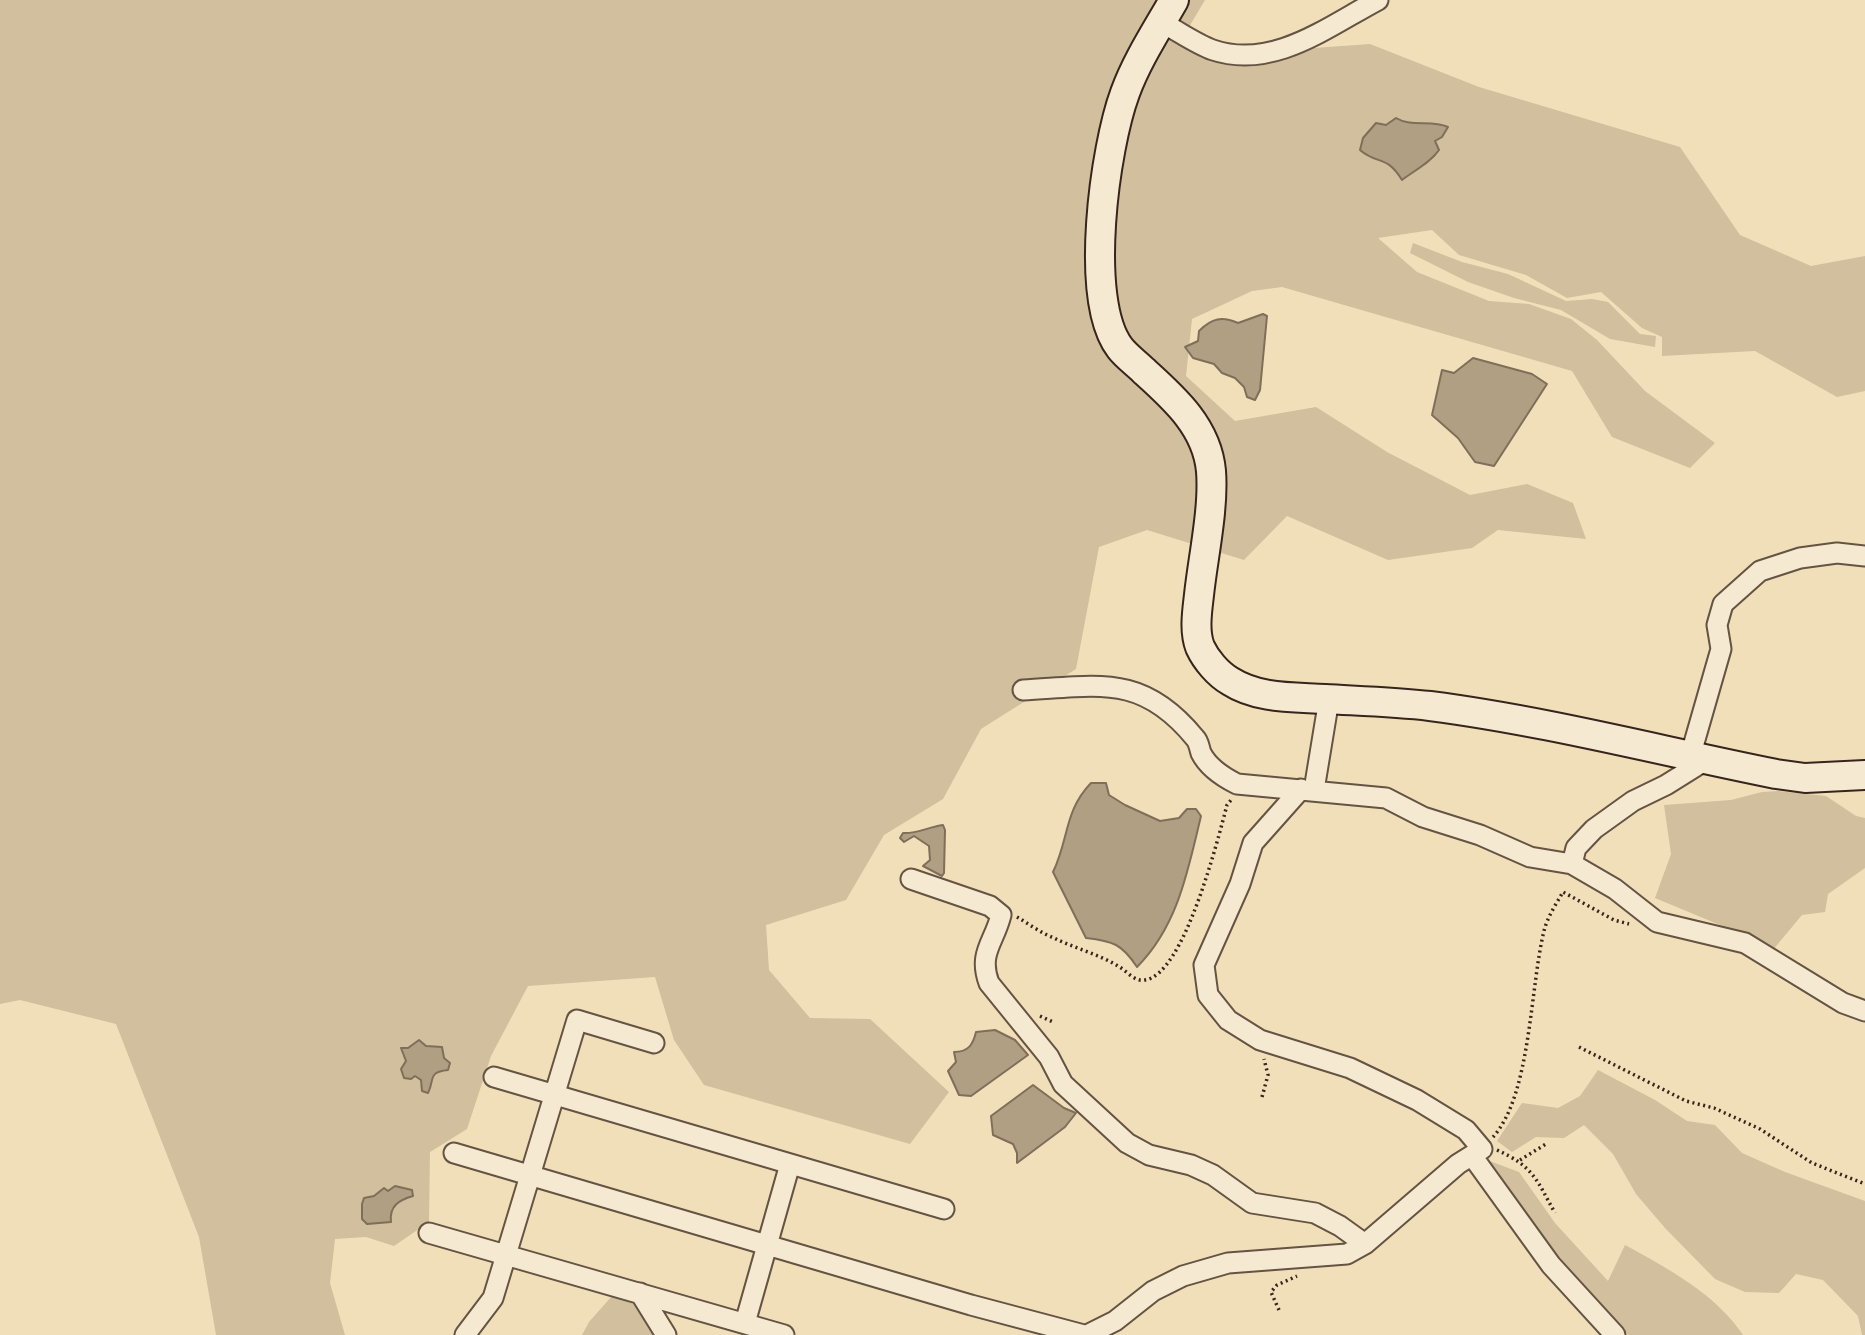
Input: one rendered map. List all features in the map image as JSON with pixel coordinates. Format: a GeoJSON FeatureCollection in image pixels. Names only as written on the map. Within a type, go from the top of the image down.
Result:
{"type":"FeatureCollection","features":[{"type":"Feature","properties":{"kind":"street"},"geometry":{"type":"LineString","coordinates":[[1378,0],[1287,49],[1253,57],[1213,50],[1168,11],[1126,91],[1109,153],[1102,198],[1101,268],[1107,320],[1119,348],[1178,402],[1193,421],[1211,470],[1196,622],[1199,645],[1206,657],[1227,680],[1249,691],[1284,697],[1427,706],[1474,713],[1805,778],[1865,775]]}},
{"type":"Feature","properties":{"kind":"street"},"geometry":{"type":"LineString","coordinates":[[1572,864],[1576,848],[1594,829],[1633,801],[1665,785],[1698,758],[1721,649],[1717,625],[1723,604],[1760,571],[1800,558],[1837,554],[1865,556]]}},
{"type":"Feature","properties":{"kind":"street"},"geometry":{"type":"LineString","coordinates":[[1023,690],[1121,687],[1146,696],[1166,709],[1198,740],[1202,755],[1220,776],[1237,784],[1386,798],[1423,817],[1480,835],[1530,857],[1572,864],[1615,890],[1657,922],[1745,943],[1843,1003],[1865,1011]]}},
{"type":"Feature","properties":{"kind":"street"},"geometry":{"type":"LineString","coordinates":[[454,1153],[1060,1330],[1086,1335],[1115,1321],[1153,1291],[1183,1276],[1228,1263],[1347,1254],[1365,1244],[1458,1164],[1482,1149],[1466,1130],[1417,1100],[1350,1068],[1260,1040],[1228,1020],[1208,995],[1204,965],[1240,884],[1253,843],[1307,789],[1329,699]]}},
{"type":"Feature","properties":{"kind":"street"},"geometry":{"type":"LineString","coordinates":[[911,879],[990,906],[1001,915],[998,928],[985,952],[984,968],[989,983],[1049,1057],[1063,1084],[1127,1143],[1149,1155],[1191,1165],[1213,1175],[1252,1203],[1315,1213],[1340,1226],[1365,1244]]}},
{"type":"Feature","properties":{"kind":"street"},"geometry":{"type":"LineString","coordinates":[[466,1335],[493,1298],[577,1020],[654,1043]]}},
{"type":"Feature","properties":{"kind":"street"},"geometry":{"type":"LineString","coordinates":[[494,1077],[944,1209]]}},
{"type":"Feature","properties":{"kind":"street"},"geometry":{"type":"LineString","coordinates":[[1473,1157],[1551,1265],[1615,1335]]}},
{"type":"Feature","properties":{"kind":"street"},"geometry":{"type":"LineString","coordinates":[[745,1324],[790,1164]]}},
{"type":"Feature","properties":{"kind":"street"},"geometry":{"type":"LineString","coordinates":[[429,1233],[784,1335]]}},
{"type":"Feature","properties":{"kind":"street"},"geometry":{"type":"LineString","coordinates":[[640,1293],[666,1335]]}},
{"type":"Feature","properties":{"kind":"path"},"geometry":{"type":"LineString","coordinates":[[1001,915],[1014,915],[1050,937],[1118,966],[1132,977],[1145,980],[1157,975],[1175,955],[1191,919],[1213,858],[1227,805],[1235,794],[1251,785]]}},
{"type":"Feature","properties":{"kind":"path"},"geometry":{"type":"LineString","coordinates":[[1555,1213],[1534,1175],[1520,1160],[1486,1145],[1499,1131],[1517,1093],[1544,928],[1563,892],[1615,920],[1641,926],[1657,922]]}},
{"type":"Feature","properties":{"kind":"path"},"geometry":{"type":"LineString","coordinates":[[1260,1040],[1268,1075],[1262,1097]]}},
{"type":"Feature","properties":{"kind":"path"},"geometry":{"type":"LineString","coordinates":[[1578,1047],[1686,1101],[1714,1108],[1760,1129],[1812,1163],[1865,1184]]}},
{"type":"Feature","properties":{"kind":"path"},"geometry":{"type":"LineString","coordinates":[[1520,1160],[1546,1144]]}},
{"type":"Feature","properties":{"kind":"shaded area"},"geometry":{"type":"Polygon","coordinates":[[[0,0],[1205,0],[1186,32],[1231,54],[1370,44],[1479,87],[1680,147],[1740,235],[1811,266],[1865,256],[1865,391],[1837,397],[1755,351],[1662,356],[1662,337],[1642,328],[1601,292],[1567,298],[1526,275],[1459,255],[1432,230],[1378,238],[1417,272],[1489,301],[1529,304],[1571,319],[1597,340],[1645,391],[1715,443],[1690,468],[1612,437],[1572,371],[1282,287],[1252,291],[1192,319],[1186,376],[1235,421],[1316,407],[1387,452],[1470,495],[1527,484],[1573,503],[1586,539],[1498,530],[1472,548],[1388,560],[1287,516],[1244,560],[1147,530],[1099,547],[1076,669],[981,729],[943,799],[884,835],[846,900],[766,925],[769,970],[810,1018],[870,1019],[949,1092],[910,1144],[704,1085],[674,1040],[655,977],[528,986],[491,1056],[467,1129],[430,1152],[429,1222],[394,1246],[366,1237],[335,1239],[330,1283],[345,1335],[216,1335],[199,1237],[116,1024],[20,1000],[0,1004],[0,0]]]}},
{"type":"Feature","properties":{"kind":"shaded area"},"geometry":{"type":"Polygon","coordinates":[[[1396,118],[1448,127],[1442,137],[1435,141],[1439,150],[1435,155],[1402,180],[1391,166],[1360,150],[1363,138],[1376,123],[1386,125],[1396,118]]]}},
{"type":"Feature","properties":{"kind":"shaded area"},"geometry":{"type":"Polygon","coordinates":[[[1413,243],[1462,262],[1508,274],[1566,301],[1592,299],[1608,302],[1640,334],[1656,336],[1655,347],[1610,339],[1561,310],[1468,282],[1410,253],[1413,243]]]}},
{"type":"Feature","properties":{"kind":"shaded area"},"geometry":{"type":"Polygon","coordinates":[[[1263,314],[1267,316],[1260,390],[1255,400],[1247,397],[1244,387],[1235,378],[1222,373],[1214,364],[1193,358],[1185,347],[1198,341],[1199,331],[1208,323],[1227,319],[1238,323],[1263,314]]]}},
{"type":"Feature","properties":{"kind":"shaded area"},"geometry":{"type":"Polygon","coordinates":[[[1473,358],[1532,374],[1547,384],[1494,466],[1475,462],[1458,438],[1432,415],[1442,370],[1454,373],[1473,358]]]}},
{"type":"Feature","properties":{"kind":"shaded area"},"geometry":{"type":"Polygon","coordinates":[[[1091,783],[1106,783],[1109,795],[1160,821],[1179,818],[1187,809],[1196,809],[1201,816],[1186,877],[1172,915],[1151,951],[1137,967],[1116,945],[1086,938],[1053,872],[1071,815],[1091,783]]]}},
{"type":"Feature","properties":{"kind":"shaded area"},"geometry":{"type":"Polygon","coordinates":[[[1778,791],[1826,796],[1856,816],[1865,818],[1865,868],[1828,894],[1825,912],[1802,915],[1772,951],[1744,935],[1655,898],[1671,854],[1664,805],[1731,800],[1778,791]]]}},
{"type":"Feature","properties":{"kind":"shaded area"},"geometry":{"type":"Polygon","coordinates":[[[943,825],[942,876],[923,866],[930,860],[929,846],[914,836],[904,842],[900,838],[903,833],[943,825]]]}},
{"type":"Feature","properties":{"kind":"shaded area"},"geometry":{"type":"Polygon","coordinates":[[[995,1030],[1015,1040],[1028,1055],[971,1096],[959,1095],[948,1071],[956,1062],[954,1052],[969,1047],[976,1032],[995,1030]]]}},
{"type":"Feature","properties":{"kind":"shaded area"},"geometry":{"type":"Polygon","coordinates":[[[419,1040],[426,1046],[442,1047],[444,1058],[450,1063],[448,1070],[434,1075],[428,1093],[422,1091],[421,1080],[415,1076],[411,1079],[404,1078],[401,1069],[406,1061],[401,1048],[408,1048],[419,1040]]]}},
{"type":"Feature","properties":{"kind":"shaded area"},"geometry":{"type":"Polygon","coordinates":[[[1598,1070],[1655,1100],[1687,1121],[1715,1125],[1742,1153],[1865,1201],[1865,1335],[1862,1335],[1858,1316],[1823,1280],[1796,1274],[1779,1293],[1745,1292],[1715,1279],[1636,1194],[1613,1154],[1584,1125],[1564,1138],[1536,1137],[1512,1152],[1497,1141],[1522,1103],[1558,1108],[1580,1096],[1598,1070]]]}},
{"type":"Feature","properties":{"kind":"shaded area"},"geometry":{"type":"Polygon","coordinates":[[[1033,1085],[1064,1108],[1076,1113],[1065,1127],[1017,1163],[1013,1144],[993,1135],[991,1116],[1033,1085]]]}},
{"type":"Feature","properties":{"kind":"shaded area"},"geometry":{"type":"Polygon","coordinates":[[[1487,1160],[1519,1172],[1555,1223],[1608,1281],[1625,1245],[1690,1283],[1719,1307],[1743,1335],[1628,1335],[1569,1272],[1487,1160]]]}},
{"type":"Feature","properties":{"kind":"shaded area"},"geometry":{"type":"Polygon","coordinates":[[[395,1186],[412,1190],[413,1196],[396,1204],[391,1222],[367,1224],[362,1219],[364,1198],[374,1196],[384,1188],[388,1191],[395,1186]]]}},
{"type":"Feature","properties":{"kind":"shaded area"},"geometry":{"type":"Polygon","coordinates":[[[612,1296],[639,1306],[656,1335],[582,1335],[589,1322],[612,1296]]]}}]}
